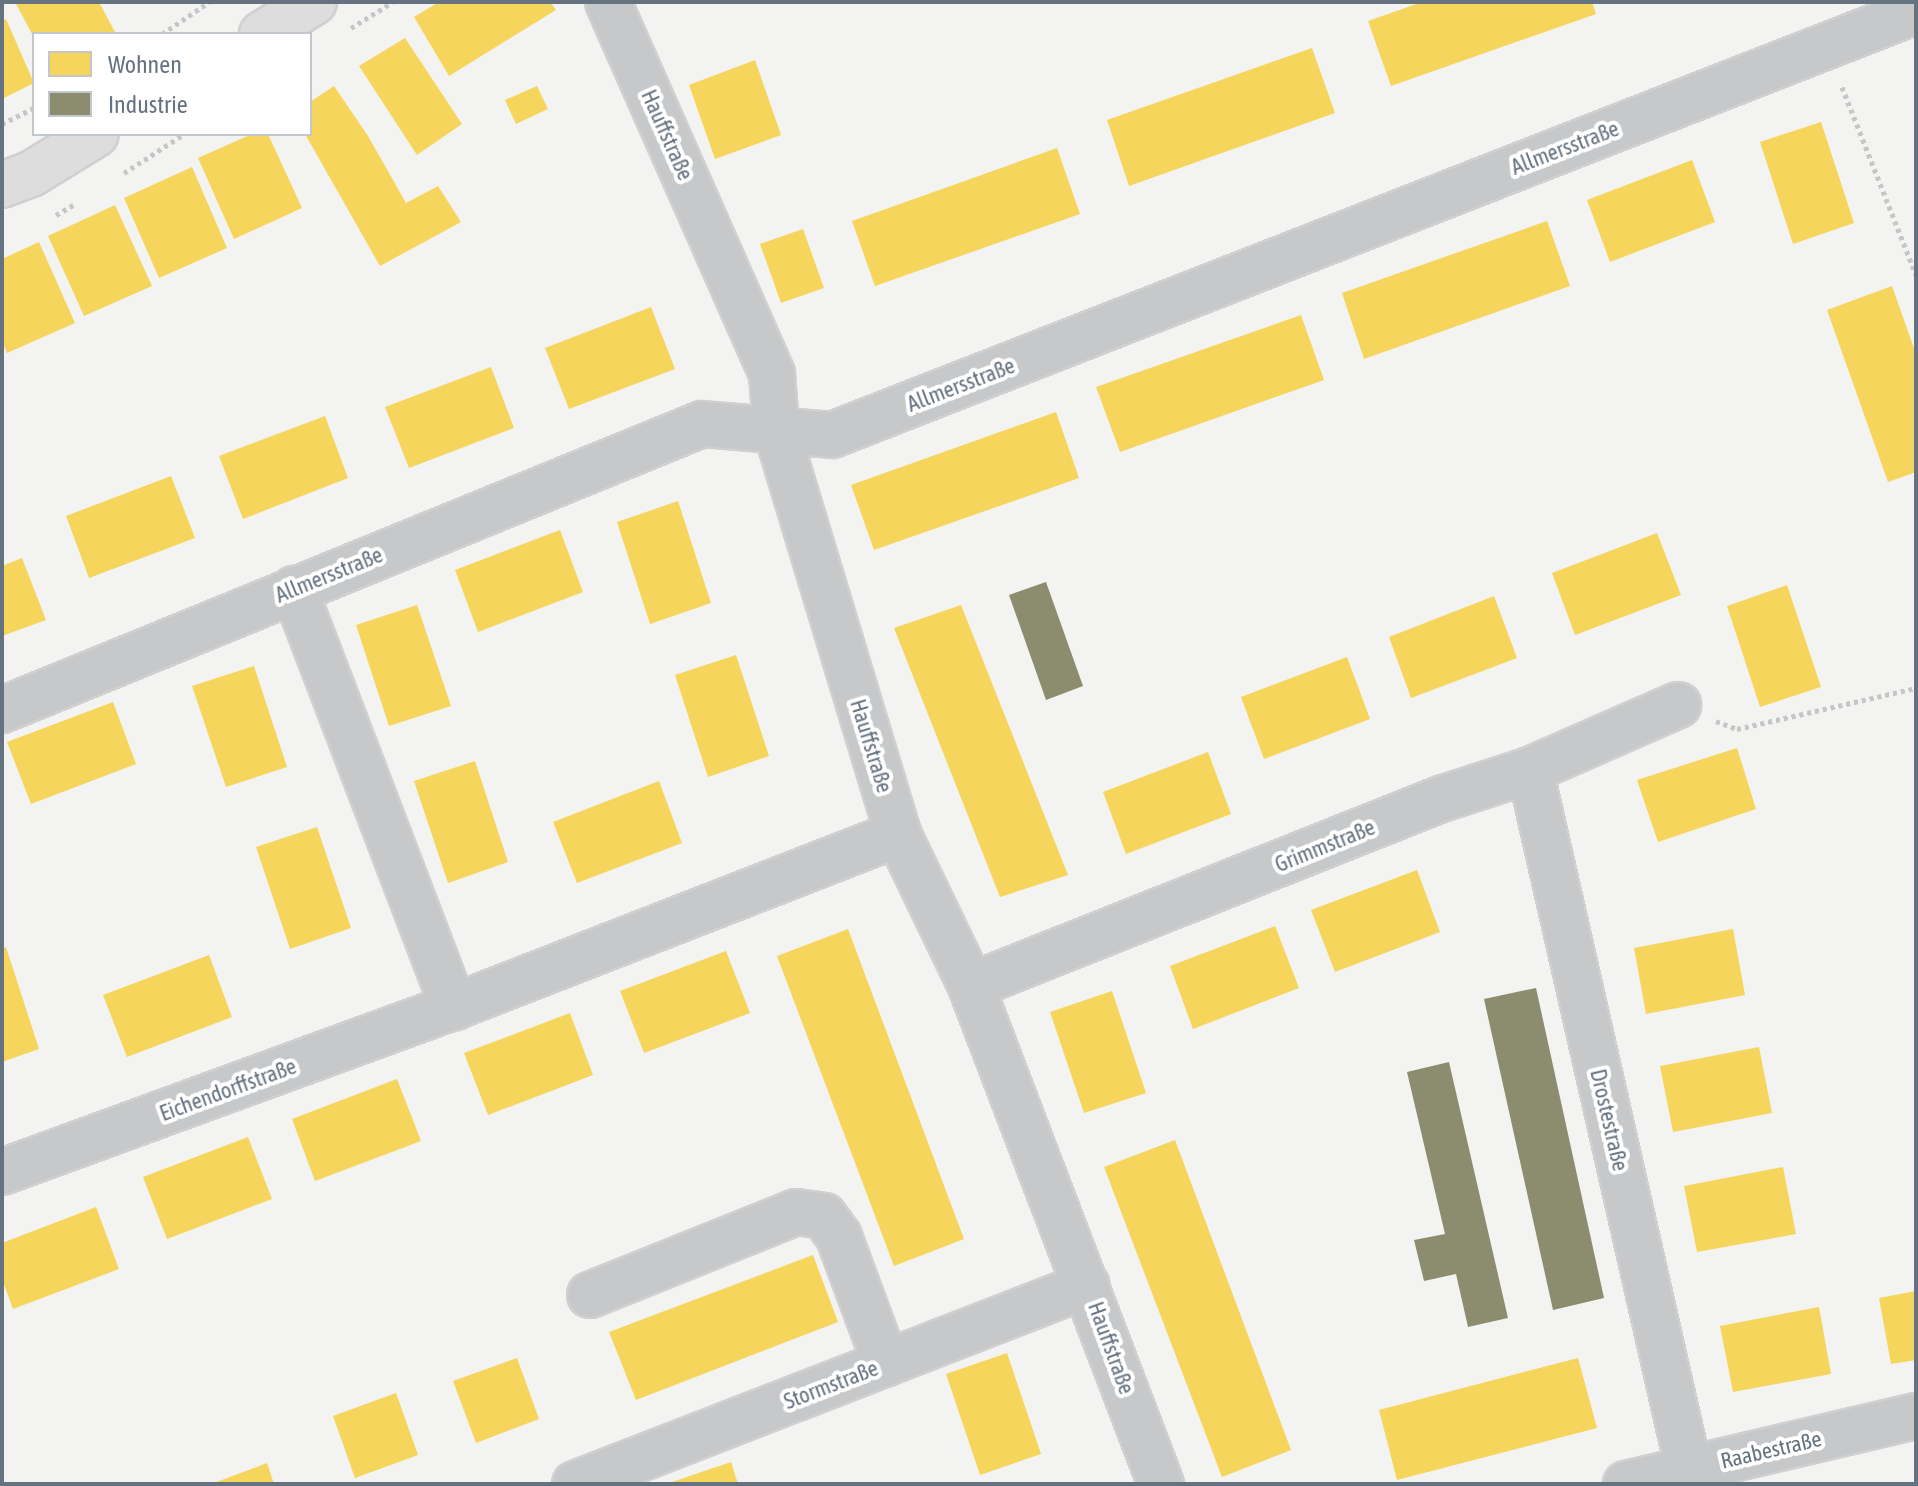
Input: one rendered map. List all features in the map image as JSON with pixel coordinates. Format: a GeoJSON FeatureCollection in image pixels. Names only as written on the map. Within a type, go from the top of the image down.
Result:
{"type":"FeatureCollection","features":[{"type":"Feature","properties":{"kind":"main road"},"geometry":{"type":"LineString","coordinates":[[265,32],[314,2]]}},
{"type":"Feature","properties":{"kind":"main road"},"geometry":{"type":"LineString","coordinates":[[2,185],[31,174],[93,136]]}},
{"type":"Feature","properties":{"kind":"street","name":"Hauffstraße"},"geometry":{"type":"LineString","coordinates":[[608,2],[772,374],[776,429],[898,834],[971,986],[1161,1484]]}},
{"type":"Feature","properties":{"kind":"street","name":"Allmersstraße"},"geometry":{"type":"LineString","coordinates":[[2,710],[702,424],[832,435],[1916,11]]}},
{"type":"Feature","properties":{"kind":"street"},"geometry":{"type":"LineString","coordinates":[[294,589],[454,1007]]}},
{"type":"Feature","properties":{"kind":"street","name":"Grimmstraße"},"geometry":{"type":"LineString","coordinates":[[971,986],[1441,799],[1530,770],[1678,705]]}},
{"type":"Feature","properties":{"kind":"street","name":"Drostestraße"},"geometry":{"type":"LineString","coordinates":[[1530,770],[1689,1470]]}},
{"type":"Feature","properties":{"kind":"street","name":"Eichendorffstraße"},"geometry":{"type":"LineString","coordinates":[[2,1172],[454,1007],[898,834]]}},
{"type":"Feature","properties":{"kind":"street"},"geometry":{"type":"LineString","coordinates":[[590,1295],[796,1212],[824,1216],[839,1237],[886,1364]]}},
{"type":"Feature","properties":{"kind":"street","name":"Stormstraße"},"geometry":{"type":"LineString","coordinates":[[575,1484],[1087,1285]]}},
{"type":"Feature","properties":{"kind":"street","name":"Raabestraße"},"geometry":{"type":"LineString","coordinates":[[1626,1484],[1916,1416]]}},
{"type":"Feature","properties":{"kind":"path"},"geometry":{"type":"LineString","coordinates":[[165,32],[209,2]]}},
{"type":"Feature","properties":{"kind":"path"},"geometry":{"type":"LineString","coordinates":[[1826,46],[1916,275]]}},
{"type":"Feature","properties":{"kind":"path"},"geometry":{"type":"LineString","coordinates":[[2,124],[32,109]]}},
{"type":"Feature","properties":{"kind":"path"},"geometry":{"type":"LineString","coordinates":[[1678,705],[1737,729],[1916,688]]}},
{"type":"Feature","properties":{"kind":"building: Wohnen"},"geometry":{"type":"Polygon","coordinates":[[[15,2],[99,2],[115,32],[32,32],[15,2]]]}},
{"type":"Feature","properties":{"kind":"building: Wohnen"},"geometry":{"type":"Polygon","coordinates":[[[439,2],[550,2],[556,10],[449,76],[414,17],[439,2]]]}},
{"type":"Feature","properties":{"kind":"building: Wohnen"},"geometry":{"type":"Polygon","coordinates":[[[1422,2],[1592,2],[1596,14],[1391,86],[1368,21],[1422,2]]]}},
{"type":"Feature","properties":{"kind":"building: Wohnen"},"geometry":{"type":"Polygon","coordinates":[[[6,19],[32,84],[2,99],[2,21],[6,19]]]}},
{"type":"Feature","properties":{"kind":"building: Wohnen"},"geometry":{"type":"Polygon","coordinates":[[[405,38],[462,124],[417,155],[359,66],[405,38]]]}},
{"type":"Feature","properties":{"kind":"building: Wohnen"},"geometry":{"type":"Polygon","coordinates":[[[1312,48],[1335,113],[1129,186],[1107,120],[1312,48]]]}},
{"type":"Feature","properties":{"kind":"building: Wohnen"},"geometry":{"type":"Polygon","coordinates":[[[755,60],[781,135],[715,159],[689,85],[755,60]]]}},
{"type":"Feature","properties":{"kind":"building: Wohnen"},"geometry":{"type":"Polygon","coordinates":[[[334,86],[368,136],[406,203],[438,186],[461,222],[380,266],[306,136],[312,136],[312,101],[334,86]]]}},
{"type":"Feature","properties":{"kind":"building: Wohnen"},"geometry":{"type":"Polygon","coordinates":[[[537,86],[548,109],[516,124],[505,100],[537,86]]]}},
{"type":"Feature","properties":{"kind":"building: Wohnen"},"geometry":{"type":"Polygon","coordinates":[[[1821,122],[1854,223],[1793,244],[1760,142],[1821,122]]]}},
{"type":"Feature","properties":{"kind":"building: Wohnen"},"geometry":{"type":"Polygon","coordinates":[[[248,136],[269,136],[302,208],[234,239],[198,158],[248,136]]]}},
{"type":"Feature","properties":{"kind":"building: Wohnen"},"geometry":{"type":"Polygon","coordinates":[[[1057,148],[1080,214],[875,286],[852,221],[1057,148]]]}},
{"type":"Feature","properties":{"kind":"building: Wohnen"},"geometry":{"type":"Polygon","coordinates":[[[1692,160],[1715,222],[1610,262],[1587,200],[1692,160]]]}},
{"type":"Feature","properties":{"kind":"building: Wohnen"},"geometry":{"type":"Polygon","coordinates":[[[192,167],[227,248],[159,278],[124,198],[192,167]]]}},
{"type":"Feature","properties":{"kind":"building: Wohnen"},"geometry":{"type":"Polygon","coordinates":[[[115,205],[152,286],[84,316],[48,236],[115,205]]]}},
{"type":"Feature","properties":{"kind":"building: Wohnen"},"geometry":{"type":"Polygon","coordinates":[[[1547,221],[1570,286],[1364,359],[1342,293],[1547,221]]]}},
{"type":"Feature","properties":{"kind":"building: Wohnen"},"geometry":{"type":"Polygon","coordinates":[[[803,229],[824,288],[781,303],[760,244],[803,229]]]}},
{"type":"Feature","properties":{"kind":"building: Wohnen"},"geometry":{"type":"Polygon","coordinates":[[[39,242],[75,323],[7,353],[2,341],[2,259],[39,242]]]}},
{"type":"Feature","properties":{"kind":"building: Wohnen"},"geometry":{"type":"Polygon","coordinates":[[[1892,286],[1916,354],[1916,472],[1888,482],[1827,310],[1892,286]]]}},
{"type":"Feature","properties":{"kind":"building: Wohnen"},"geometry":{"type":"Polygon","coordinates":[[[651,307],[675,369],[569,409],[545,348],[651,307]]]}},
{"type":"Feature","properties":{"kind":"building: Wohnen"},"geometry":{"type":"Polygon","coordinates":[[[1301,315],[1324,380],[1120,452],[1096,387],[1301,315]]]}},
{"type":"Feature","properties":{"kind":"building: Wohnen"},"geometry":{"type":"Polygon","coordinates":[[[491,367],[514,428],[409,468],[385,407],[491,367]]]}},
{"type":"Feature","properties":{"kind":"building: Wohnen"},"geometry":{"type":"Polygon","coordinates":[[[1056,412],[1079,478],[874,550],[851,485],[1056,412]]]}},
{"type":"Feature","properties":{"kind":"building: Wohnen"},"geometry":{"type":"Polygon","coordinates":[[[325,416],[348,478],[243,519],[219,456],[325,416]]]}},
{"type":"Feature","properties":{"kind":"building: Wohnen"},"geometry":{"type":"Polygon","coordinates":[[[171,476],[195,538],[89,578],[66,516],[171,476]]]}},
{"type":"Feature","properties":{"kind":"building: Wohnen"},"geometry":{"type":"Polygon","coordinates":[[[678,501],[711,603],[650,624],[617,522],[678,501]]]}},
{"type":"Feature","properties":{"kind":"building: Wohnen"},"geometry":{"type":"Polygon","coordinates":[[[560,530],[583,592],[478,632],[455,570],[560,530]]]}},
{"type":"Feature","properties":{"kind":"building: Wohnen"},"geometry":{"type":"Polygon","coordinates":[[[1657,533],[1681,595],[1575,635],[1552,573],[1657,533]]]}},
{"type":"Feature","properties":{"kind":"building: Wohnen"},"geometry":{"type":"Polygon","coordinates":[[[22,558],[46,620],[2,636],[2,566],[22,558]]]}},
{"type":"Feature","properties":{"kind":"building: Wohnen"},"geometry":{"type":"Polygon","coordinates":[[[1787,585],[1821,687],[1760,707],[1727,606],[1787,585]]]}},
{"type":"Feature","properties":{"kind":"building: Wohnen"},"geometry":{"type":"Polygon","coordinates":[[[1494,596],[1517,658],[1411,698],[1389,637],[1494,596]]]}},
{"type":"Feature","properties":{"kind":"building: Wohnen"},"geometry":{"type":"Polygon","coordinates":[[[417,605],[451,706],[389,726],[356,625],[417,605]]]}},
{"type":"Feature","properties":{"kind":"building: Wohnen"},"geometry":{"type":"Polygon","coordinates":[[[961,605],[1068,875],[1000,897],[894,628],[961,605]]]}},
{"type":"Feature","properties":{"kind":"building: Wohnen"},"geometry":{"type":"Polygon","coordinates":[[[736,655],[769,756],[708,777],[675,675],[736,655]]]}},
{"type":"Feature","properties":{"kind":"building: Wohnen"},"geometry":{"type":"Polygon","coordinates":[[[1347,657],[1370,719],[1264,759],[1241,697],[1347,657]]]}},
{"type":"Feature","properties":{"kind":"building: Wohnen"},"geometry":{"type":"Polygon","coordinates":[[[254,666],[287,767],[226,787],[192,686],[254,666]]]}},
{"type":"Feature","properties":{"kind":"building: Wohnen"},"geometry":{"type":"Polygon","coordinates":[[[113,702],[136,764],[31,804],[7,742],[113,702]]]}},
{"type":"Feature","properties":{"kind":"building: Wohnen"},"geometry":{"type":"Polygon","coordinates":[[[1737,748],[1756,809],[1658,842],[1637,780],[1737,748]]]}},
{"type":"Feature","properties":{"kind":"building: Wohnen"},"geometry":{"type":"Polygon","coordinates":[[[1208,752],[1231,814],[1126,854],[1103,792],[1208,752]]]}},
{"type":"Feature","properties":{"kind":"building: Wohnen"},"geometry":{"type":"Polygon","coordinates":[[[475,761],[508,862],[448,883],[414,781],[475,761]]]}},
{"type":"Feature","properties":{"kind":"building: Wohnen"},"geometry":{"type":"Polygon","coordinates":[[[659,781],[682,843],[577,883],[553,822],[659,781]]]}},
{"type":"Feature","properties":{"kind":"building: Wohnen"},"geometry":{"type":"Polygon","coordinates":[[[317,827],[351,928],[290,949],[256,847],[317,827]]]}},
{"type":"Feature","properties":{"kind":"building: Wohnen"},"geometry":{"type":"Polygon","coordinates":[[[1417,870],[1440,932],[1335,972],[1311,910],[1417,870]]]}},
{"type":"Feature","properties":{"kind":"building: Wohnen"},"geometry":{"type":"Polygon","coordinates":[[[1275,926],[1299,988],[1193,1029],[1170,966],[1275,926]]]}},
{"type":"Feature","properties":{"kind":"building: Wohnen"},"geometry":{"type":"Polygon","coordinates":[[[848,929],[964,1239],[894,1266],[777,956],[848,929]]]}},
{"type":"Feature","properties":{"kind":"building: Wohnen"},"geometry":{"type":"Polygon","coordinates":[[[1733,929],[1745,995],[1646,1014],[1634,948],[1733,929]]]}},
{"type":"Feature","properties":{"kind":"building: Wohnen"},"geometry":{"type":"Polygon","coordinates":[[[6,947],[39,1049],[2,1062],[2,949],[6,947]]]}},
{"type":"Feature","properties":{"kind":"building: Wohnen"},"geometry":{"type":"Polygon","coordinates":[[[726,951],[750,1013],[644,1053],[620,991],[726,951]]]}},
{"type":"Feature","properties":{"kind":"building: Wohnen"},"geometry":{"type":"Polygon","coordinates":[[[209,955],[232,1017],[127,1057],[103,995],[209,955]]]}},
{"type":"Feature","properties":{"kind":"building: Wohnen"},"geometry":{"type":"Polygon","coordinates":[[[1112,991],[1146,1093],[1084,1113],[1050,1012],[1112,991]]]}},
{"type":"Feature","properties":{"kind":"building: Wohnen"},"geometry":{"type":"Polygon","coordinates":[[[570,1013],[593,1075],[488,1115],[464,1053],[570,1013]]]}},
{"type":"Feature","properties":{"kind":"building: Wohnen"},"geometry":{"type":"Polygon","coordinates":[[[1759,1047],[1772,1113],[1673,1132],[1660,1066],[1759,1047]]]}},
{"type":"Feature","properties":{"kind":"building: Wohnen"},"geometry":{"type":"Polygon","coordinates":[[[397,1079],[421,1141],[315,1181],[292,1119],[397,1079]]]}},
{"type":"Feature","properties":{"kind":"building: Wohnen"},"geometry":{"type":"Polygon","coordinates":[[[248,1137],[272,1199],[167,1239],[143,1177],[248,1137]]]}},
{"type":"Feature","properties":{"kind":"building: Wohnen"},"geometry":{"type":"Polygon","coordinates":[[[1175,1140],[1291,1450],[1222,1477],[1104,1167],[1175,1140]]]}},
{"type":"Feature","properties":{"kind":"building: Wohnen"},"geometry":{"type":"Polygon","coordinates":[[[1783,1167],[1796,1234],[1697,1252],[1684,1186],[1783,1167]]]}},
{"type":"Feature","properties":{"kind":"building: Wohnen"},"geometry":{"type":"Polygon","coordinates":[[[96,1207],[119,1269],[13,1309],[2,1279],[2,1243],[96,1207]]]}},
{"type":"Feature","properties":{"kind":"building: Wohnen"},"geometry":{"type":"Polygon","coordinates":[[[813,1255],[838,1322],[636,1400],[609,1332],[813,1255]]]}},
{"type":"Feature","properties":{"kind":"building: Wohnen"},"geometry":{"type":"Polygon","coordinates":[[[1916,1291],[1916,1360],[1891,1364],[1879,1298],[1916,1291]]]}},
{"type":"Feature","properties":{"kind":"building: Wohnen"},"geometry":{"type":"Polygon","coordinates":[[[1819,1307],[1831,1374],[1733,1392],[1720,1326],[1819,1307]]]}},
{"type":"Feature","properties":{"kind":"building: Wohnen"},"geometry":{"type":"Polygon","coordinates":[[[1007,1353],[1041,1454],[980,1475],[946,1374],[1007,1353]]]}},
{"type":"Feature","properties":{"kind":"building: Wohnen"},"geometry":{"type":"Polygon","coordinates":[[[517,1358],[539,1419],[476,1443],[453,1381],[517,1358]]]}},
{"type":"Feature","properties":{"kind":"building: Wohnen"},"geometry":{"type":"Polygon","coordinates":[[[1578,1358],[1597,1428],[1397,1480],[1379,1410],[1578,1358]]]}},
{"type":"Feature","properties":{"kind":"building: Wohnen"},"geometry":{"type":"Polygon","coordinates":[[[396,1393],[418,1455],[355,1478],[333,1416],[396,1393]]]}},
{"type":"Feature","properties":{"kind":"building: Wohnen"},"geometry":{"type":"Polygon","coordinates":[[[731,1462],[738,1484],[669,1484],[669,1483],[731,1462]]]}},
{"type":"Feature","properties":{"kind":"building: Wohnen"},"geometry":{"type":"Polygon","coordinates":[[[267,1463],[274,1484],[211,1484],[267,1463]]]}},
{"type":"Feature","properties":{"kind":"building: Industrie"},"geometry":{"type":"Polygon","coordinates":[[[1046,582],[1083,686],[1046,700],[1009,595],[1046,582]]]}},
{"type":"Feature","properties":{"kind":"building: Industrie"},"geometry":{"type":"Polygon","coordinates":[[[1536,988],[1604,1298],[1553,1310],[1484,999],[1536,988]]]}},
{"type":"Feature","properties":{"kind":"building: Industrie"},"geometry":{"type":"Polygon","coordinates":[[[1449,1062],[1508,1318],[1468,1327],[1456,1274],[1424,1281],[1414,1240],[1445,1234],[1407,1072],[1449,1062]]]}}]}
